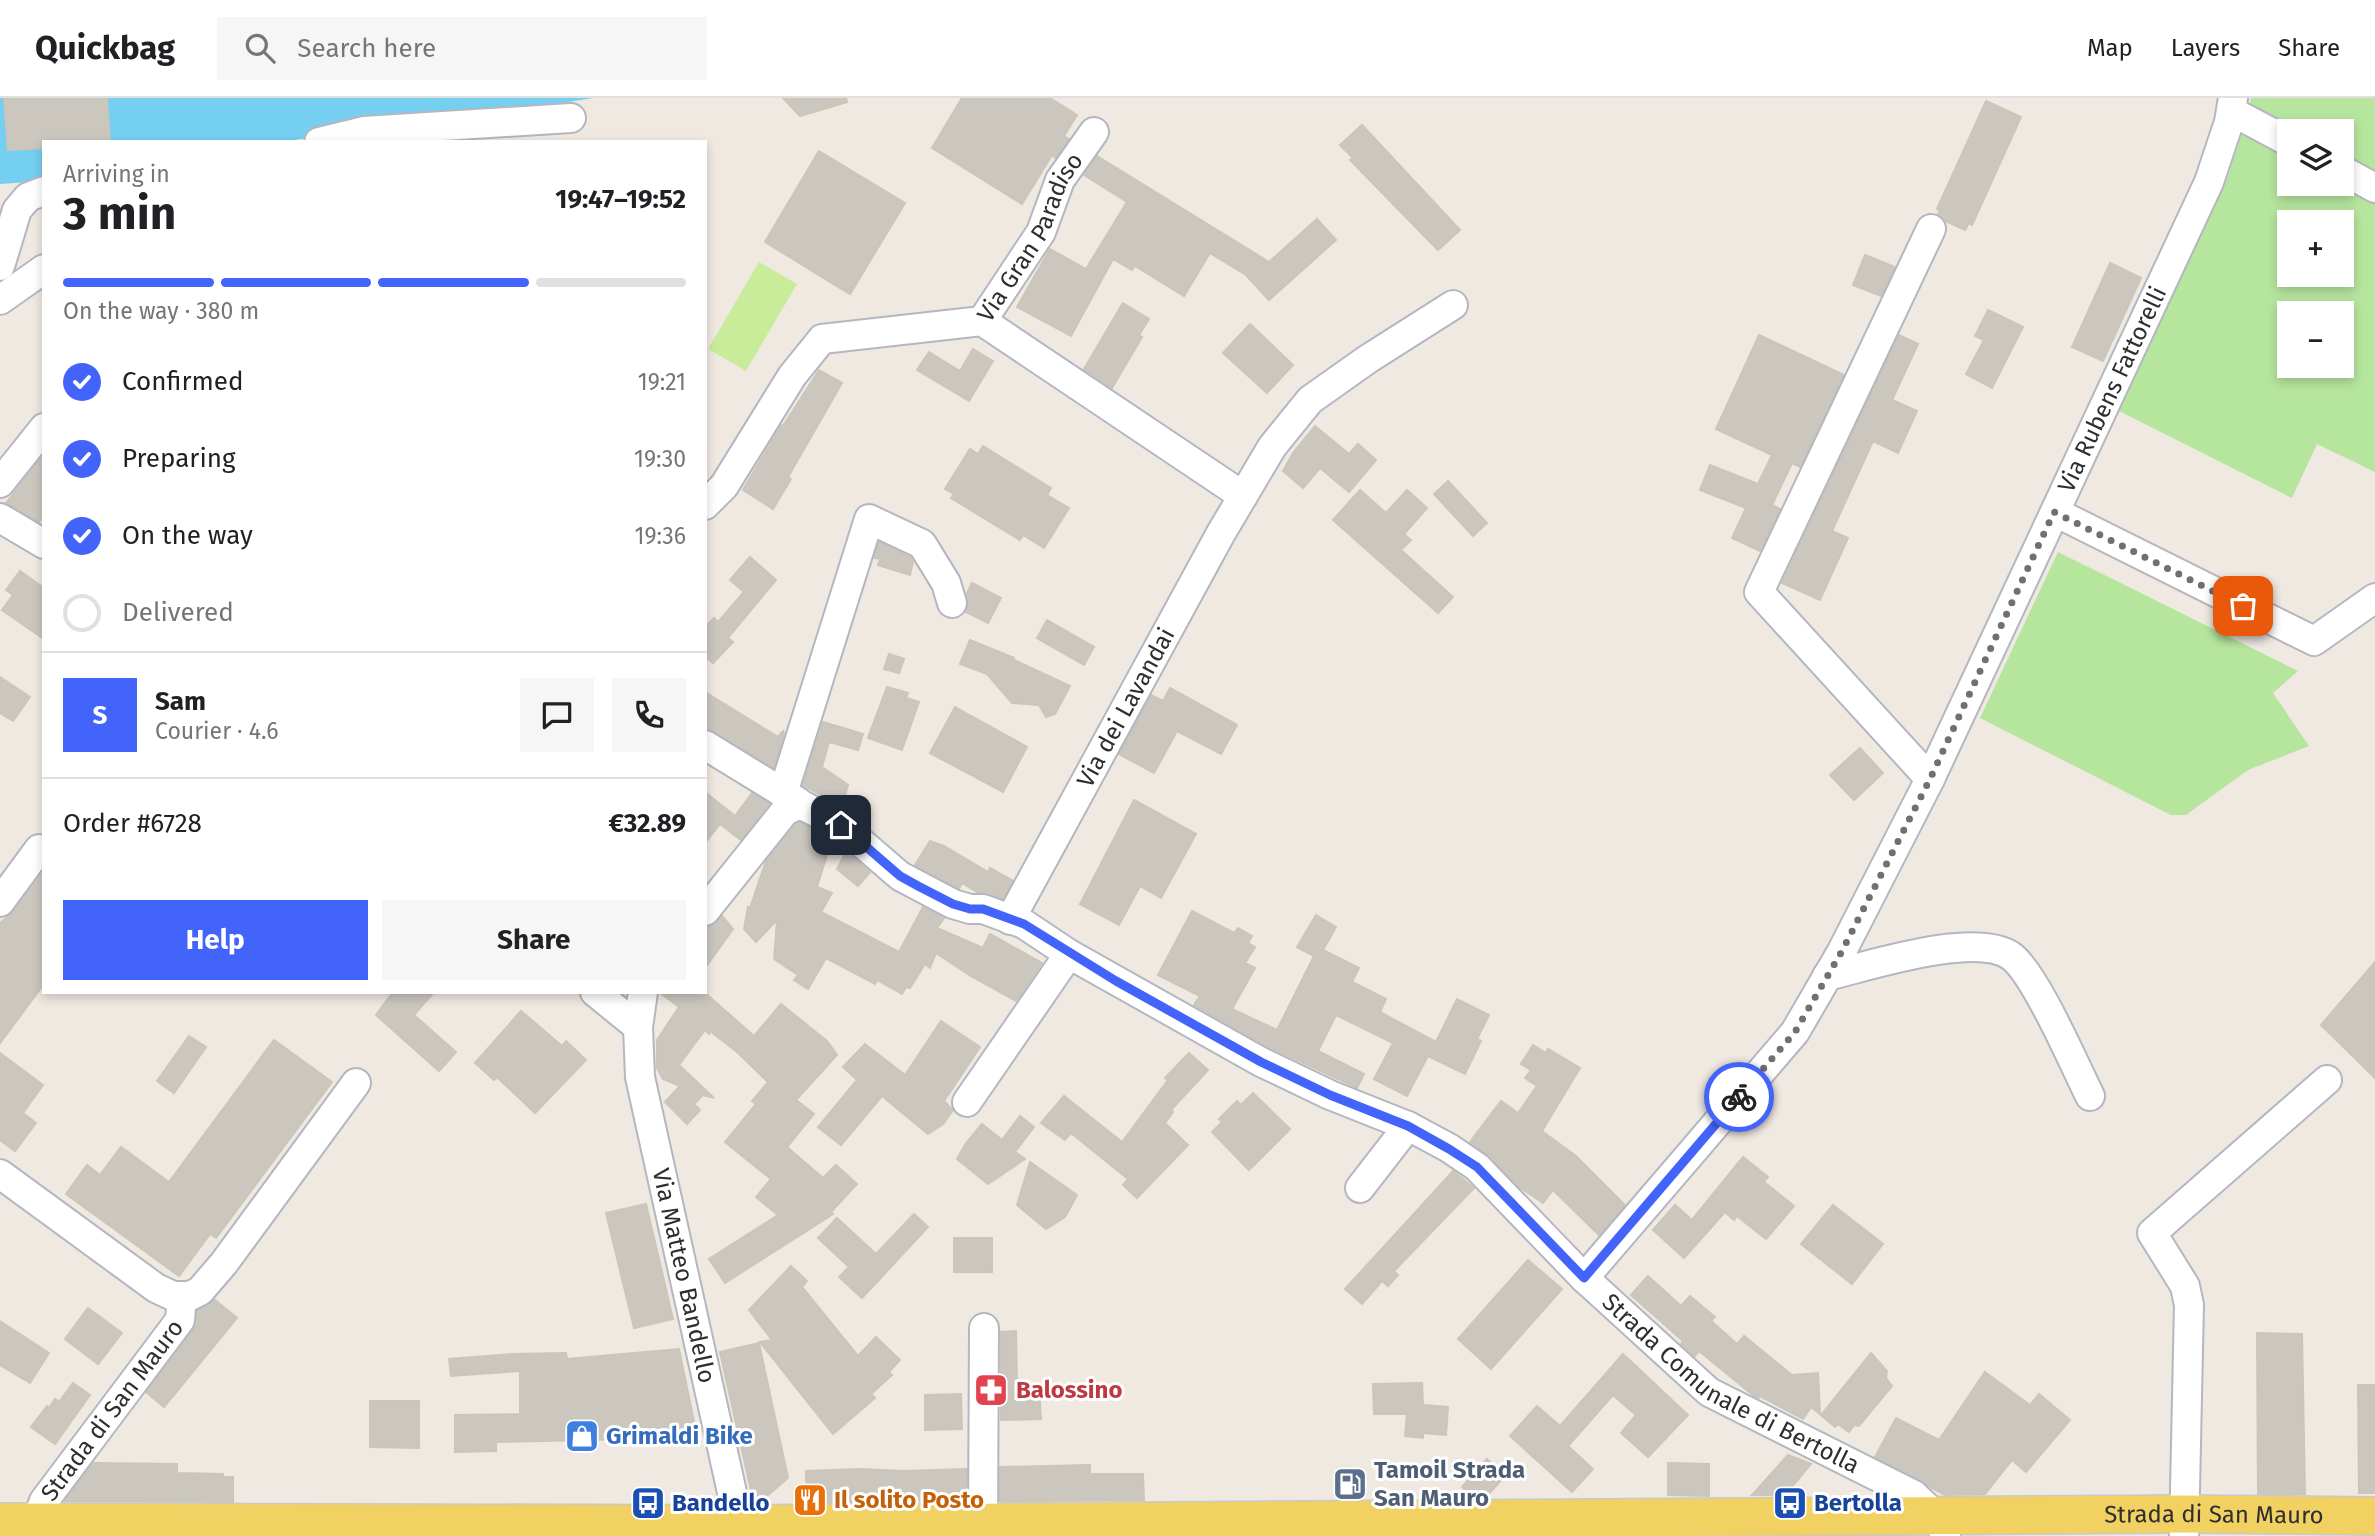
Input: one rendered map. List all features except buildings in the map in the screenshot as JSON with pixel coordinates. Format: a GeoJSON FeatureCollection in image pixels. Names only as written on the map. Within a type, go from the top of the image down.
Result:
{"type":"FeatureCollection","features":[{"type":"Feature","properties":{"kind":"main road","name":"Strada di San Mauro"},"geometry":{"type":"LineString","coordinates":[[0,1522],[37,1529],[742,1532],[983,1522],[1942,1527],[2309,1526],[2375,1516]]}},
{"type":"Feature","properties":{"kind":"street","name":"Via Rubens Fattorelli"},"geometry":{"type":"LineString","coordinates":[[1584,1278],[1795,1032],[1827,976],[1930,779],[2209,182],[2232,104],[2277,134]]}},
{"type":"Feature","properties":{"kind":"street"},"geometry":{"type":"LineString","coordinates":[[327,140],[364,131],[571,117]]}},
{"type":"Feature","properties":{"kind":"street","name":"Via Gran Paradiso"},"geometry":{"type":"LineString","coordinates":[[707,503],[724,486],[792,376],[822,339],[982,321],[1041,232],[1060,180],[1094,132]]}},
{"type":"Feature","properties":{"kind":"street"},"geometry":{"type":"LineString","coordinates":[[2354,177],[2375,188]]}},
{"type":"Feature","properties":{"kind":"street"},"geometry":{"type":"LineString","coordinates":[[0,266],[18,210],[28,197],[42,192]]}},
{"type":"Feature","properties":{"kind":"street"},"geometry":{"type":"LineString","coordinates":[[1930,779],[1759,593],[1931,229]]}},
{"type":"Feature","properties":{"kind":"street"},"geometry":{"type":"LineString","coordinates":[[0,300],[42,270]]}},
{"type":"Feature","properties":{"kind":"street","name":"Via dei Lavandai"},"geometry":{"type":"LineString","coordinates":[[1010,920],[1272,447],[1310,400],[1453,305]]}},
{"type":"Feature","properties":{"kind":"street"},"geometry":{"type":"LineString","coordinates":[[982,321],[1243,496]]}},
{"type":"Feature","properties":{"kind":"street"},"geometry":{"type":"LineString","coordinates":[[0,483],[42,430]]}},
{"type":"Feature","properties":{"kind":"street"},"geometry":{"type":"LineString","coordinates":[[2054,512],[2314,641],[2375,598]]}},
{"type":"Feature","properties":{"kind":"street"},"geometry":{"type":"LineString","coordinates":[[0,518],[42,543]]}},
{"type":"Feature","properties":{"kind":"street"},"geometry":{"type":"LineString","coordinates":[[707,908],[785,811],[792,798],[869,519],[922,544],[946,583],[952,603]]}},
{"type":"Feature","properties":{"kind":"street","name":"Strada Comunale di Bertolla"},"geometry":{"type":"LineString","coordinates":[[707,746],[841,825],[900,876],[953,904],[970,909],[983,909],[1024,924],[1069,954],[1261,1062],[1330,1095],[1408,1126],[1477,1167],[1584,1278],[1709,1392],[1879,1479],[1907,1490],[1942,1527]]}},
{"type":"Feature","properties":{"kind":"street"},"geometry":{"type":"LineString","coordinates":[[0,902],[39,849]]}},
{"type":"Feature","properties":{"kind":"street"},"geometry":{"type":"LineString","coordinates":[[1827,976],[1903,958],[1971,946],[1996,949],[2011,957],[2031,981],[2090,1096]]}},
{"type":"Feature","properties":{"kind":"street"},"geometry":{"type":"LineString","coordinates":[[967,1102],[1069,954]]}},
{"type":"Feature","properties":{"kind":"street"},"geometry":{"type":"LineString","coordinates":[[597,994],[638,1027]]}},
{"type":"Feature","properties":{"kind":"street"},"geometry":{"type":"LineString","coordinates":[[638,1027],[643,994]]}},
{"type":"Feature","properties":{"kind":"street","name":"Via Matteo Bandello"},"geometry":{"type":"LineString","coordinates":[[638,1027],[639,1077],[742,1532]]}},
{"type":"Feature","properties":{"kind":"street"},"geometry":{"type":"LineString","coordinates":[[2184,1525],[2189,1305],[2185,1286],[2152,1233],[2327,1080]]}},
{"type":"Feature","properties":{"kind":"street"},"geometry":{"type":"LineString","coordinates":[[0,1174],[156,1288],[173,1296],[190,1296],[200,1291],[224,1263],[356,1083]]}},
{"type":"Feature","properties":{"kind":"street"},"geometry":{"type":"LineString","coordinates":[[1360,1188],[1408,1126]]}},
{"type":"Feature","properties":{"kind":"street","name":"Strada di San Mauro"},"geometry":{"type":"LineString","coordinates":[[37,1529],[44,1502],[180,1320],[182,1297]]}},
{"type":"Feature","properties":{"kind":"street"},"geometry":{"type":"LineString","coordinates":[[983,1522],[984,1328]]}},
{"type":"Feature","properties":{"kind":"green space"},"geometry":{"type":"Polygon","coordinates":[[[2251,98],[2375,98],[2375,472],[2317,444],[2292,498],[2117,410],[2226,182],[2251,98]]]}},
{"type":"Feature","properties":{"kind":"green space"},"geometry":{"type":"Polygon","coordinates":[[[759,262],[797,284],[746,371],[708,349],[759,262]]]}},
{"type":"Feature","properties":{"kind":"green space"},"geometry":{"type":"Polygon","coordinates":[[[2058,552],[2298,671],[2273,693],[2309,746],[2248,770],[2186,815],[2171,815],[1980,718],[2058,552]]]}},
{"type":"Feature","properties":{"kind":"water"},"geometry":{"type":"Polygon","coordinates":[[[0,98],[593,98],[562,103],[406,115],[296,140],[42,140],[42,181],[0,184],[0,98]]]}},
{"type":"Feature","properties":{"kind":"way so far"},"geometry":{"type":"LineString","coordinates":[[1739,1097],[1795,1032],[1842,951],[1930,779],[2054,512],[2243,606]]}},
{"type":"Feature","properties":{"kind":"place","name":"Balossino"},"geometry":{"type":"Point","coordinates":[991,1390]}},
{"type":"Feature","properties":{"kind":"place","name":"Grimaldi Bike"},"geometry":{"type":"Point","coordinates":[582,1436]}},
{"type":"Feature","properties":{"kind":"place","name":"Tamoil Strada San Mauro"},"geometry":{"type":"Point","coordinates":[1350,1484]}},
{"type":"Feature","properties":{"kind":"place","name":"Il solito Posto"},"geometry":{"type":"Point","coordinates":[810,1500]}},
{"type":"Feature","properties":{"kind":"place","name":"Bandello"},"geometry":{"type":"Point","coordinates":[648,1503]}},
{"type":"Feature","properties":{"kind":"place","name":"Bertolla"},"geometry":{"type":"Point","coordinates":[1790,1503]}},
{"type":"Feature","properties":{"kind":"route"},"geometry":{"type":"LineString","coordinates":[[841,825],[900,876],[918,886],[953,904],[970,909],[983,909],[1024,924],[1069,954],[1261,1062],[1330,1095],[1408,1126],[1449,1149],[1477,1167],[1584,1278],[1739,1097]]}}]}
